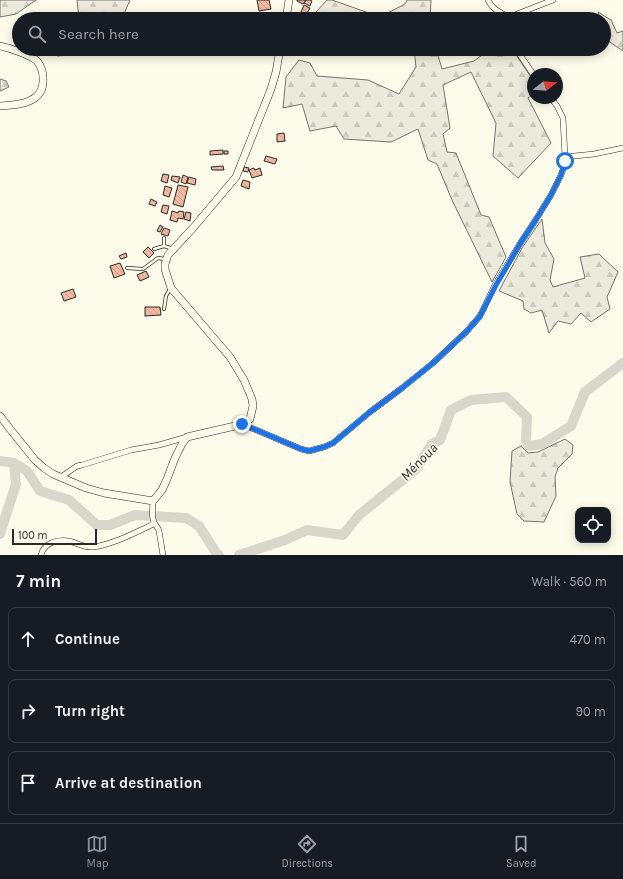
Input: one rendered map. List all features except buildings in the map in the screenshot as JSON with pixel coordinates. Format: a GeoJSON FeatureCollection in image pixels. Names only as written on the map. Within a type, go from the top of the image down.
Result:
{"type":"FeatureCollection","features":[{"type":"Feature","properties":{"kind":"street"},"geometry":{"type":"LineString","coordinates":[[288,12],[289,0]]}},
{"type":"Feature","properties":{"kind":"street"},"geometry":{"type":"LineString","coordinates":[[488,0],[493,8],[500,12]]}},
{"type":"Feature","properties":{"kind":"street"},"geometry":{"type":"LineString","coordinates":[[525,12],[553,0]]}},
{"type":"Feature","properties":{"kind":"street"},"geometry":{"type":"LineString","coordinates":[[0,46],[12,50]]}},
{"type":"Feature","properties":{"kind":"street"},"geometry":{"type":"LineString","coordinates":[[0,106],[24,103],[36,98],[42,90],[42,69],[37,61],[29,56]]}},
{"type":"Feature","properties":{"kind":"street"},"geometry":{"type":"LineString","coordinates":[[61,477],[77,466],[131,450],[159,445],[235,426],[250,419],[253,406],[252,399],[244,380],[230,357],[171,288],[165,269],[168,255],[236,177],[271,89],[279,56]]}},
{"type":"Feature","properties":{"kind":"street"},"geometry":{"type":"LineString","coordinates":[[521,56],[530,68]]}},
{"type":"Feature","properties":{"kind":"street"},"geometry":{"type":"LineString","coordinates":[[242,424],[301,449],[309,451],[324,447],[333,443],[433,363],[467,331],[480,316],[496,285],[551,195],[561,175],[565,164],[563,118],[556,104]]}},
{"type":"Feature","properties":{"kind":"street"},"geometry":{"type":"LineString","coordinates":[[565,157],[594,154],[623,148]]}},
{"type":"Feature","properties":{"kind":"street"},"geometry":{"type":"LineString","coordinates":[[0,416],[35,460],[53,474],[104,494],[154,501]]}},
{"type":"Feature","properties":{"kind":"street"},"geometry":{"type":"LineString","coordinates":[[163,555],[158,527],[154,521],[154,501],[168,479],[175,458],[187,437]]}},
{"type":"Feature","properties":{"kind":"street"},"geometry":{"type":"LineString","coordinates":[[40,555],[44,547],[52,542],[68,541],[82,546],[94,547],[132,534],[154,521]]}},
{"type":"Feature","properties":{"kind":"lane"},"geometry":{"type":"LineString","coordinates":[[164,238],[164,246]]}},
{"type":"Feature","properties":{"kind":"lane"},"geometry":{"type":"LineString","coordinates":[[154,249],[164,246],[173,250]]}},
{"type":"Feature","properties":{"kind":"lane"},"geometry":{"type":"LineString","coordinates":[[127,268],[143,269],[158,258],[166,259]]}},
{"type":"Feature","properties":{"kind":"lane"},"geometry":{"type":"LineString","coordinates":[[164,309],[166,296],[171,288]]}},
{"type":"Feature","properties":{"kind":"green space"},"geometry":{"type":"Polygon","coordinates":[[[0,0],[36,0],[19,12],[12,12],[12,15],[0,17],[0,0]]]}},
{"type":"Feature","properties":{"kind":"green space"},"geometry":{"type":"Polygon","coordinates":[[[77,0],[130,0],[125,12],[78,12],[77,0]]]}},
{"type":"Feature","properties":{"kind":"green space"},"geometry":{"type":"Polygon","coordinates":[[[327,0],[332,0],[366,12],[316,12],[327,0]]]}},
{"type":"Feature","properties":{"kind":"green space"},"geometry":{"type":"Polygon","coordinates":[[[407,0],[431,0],[430,12],[390,12],[405,4],[407,0]]]}},
{"type":"Feature","properties":{"kind":"green space"},"geometry":{"type":"Polygon","coordinates":[[[611,20],[617,33],[623,31],[623,51],[611,43],[611,20]]]}},
{"type":"Feature","properties":{"kind":"green space"},"geometry":{"type":"Polygon","coordinates":[[[415,56],[438,56],[442,69],[474,61],[481,56],[517,56],[527,71],[527,104],[531,104],[551,143],[518,178],[493,156],[496,123],[471,72],[443,85],[450,128],[443,134],[447,152],[456,153],[481,215],[489,217],[506,257],[492,282],[452,200],[437,164],[428,160],[418,129],[391,142],[344,139],[336,126],[310,131],[302,104],[283,108],[286,77],[299,60],[310,63],[317,76],[368,80],[399,94],[416,67],[415,56]]]}},
{"type":"Feature","properties":{"kind":"green space"},"geometry":{"type":"Polygon","coordinates":[[[0,79],[6,81],[9,87],[0,91],[0,79]]]}},
{"type":"Feature","properties":{"kind":"green space"},"geometry":{"type":"Polygon","coordinates":[[[542,219],[545,243],[554,259],[550,280],[553,287],[585,278],[580,257],[599,254],[618,272],[607,297],[610,309],[591,322],[581,313],[571,324],[558,321],[549,333],[542,310],[531,313],[524,309],[523,301],[499,291],[522,248],[542,219]]]}},
{"type":"Feature","properties":{"kind":"green space"},"geometry":{"type":"Polygon","coordinates":[[[565,439],[573,445],[572,454],[558,468],[555,477],[556,496],[544,522],[524,521],[517,514],[510,482],[512,451],[521,446],[528,453],[538,452],[565,439]]]}},
{"type":"Feature","properties":{"kind":"waterway","name":"Ménoua"},"geometry":{"type":"LineString","coordinates":[[239,555],[285,540],[307,530],[343,535],[359,515],[415,470],[432,444],[440,440],[451,410],[471,400],[506,397],[527,417],[526,441],[529,446],[542,444],[571,426],[585,392],[623,363]]}},
{"type":"Feature","properties":{"kind":"waterway","name":"Ménoua"},"geometry":{"type":"LineString","coordinates":[[0,461],[14,463],[27,471],[40,491],[69,500],[97,525],[110,525],[135,515],[186,518],[199,526],[219,555]]}},
{"type":"Feature","properties":{"kind":"waterway"},"geometry":{"type":"LineString","coordinates":[[0,534],[16,484],[14,463]]}},
{"type":"Feature","properties":{"kind":"route"},"geometry":{"type":"LineString","coordinates":[[242,424],[301,449],[309,451],[324,447],[333,443],[433,363],[467,331],[480,316],[521,242],[551,195],[561,175],[565,161]]}}]}
